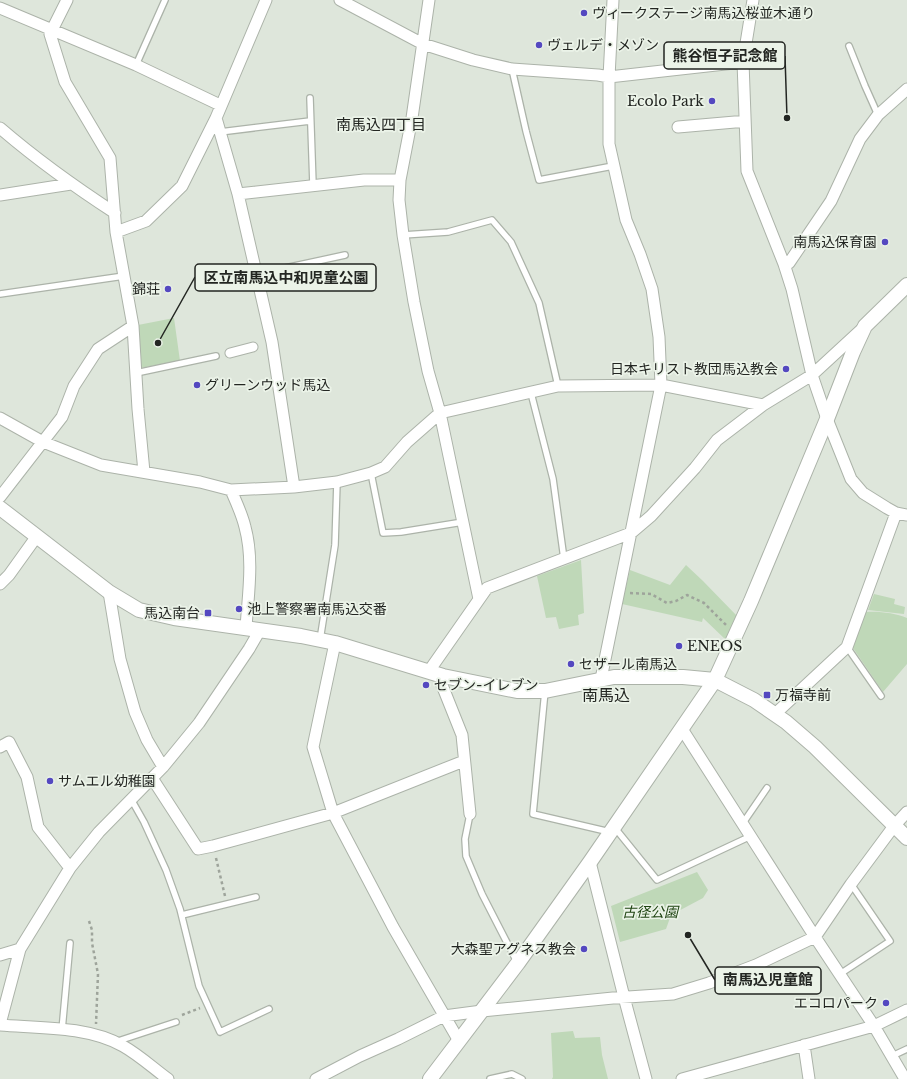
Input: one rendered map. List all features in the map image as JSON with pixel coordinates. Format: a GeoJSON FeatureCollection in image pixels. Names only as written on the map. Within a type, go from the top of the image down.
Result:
{"type":"FeatureCollection","features":[{"type":"Feature","properties":{"kind":"street"},"geometry":{"type":"LineString","coordinates":[[67,0],[50,34],[65,82],[110,158],[116,232],[133,326],[144,472]]}},
{"type":"Feature","properties":{"kind":"street"},"geometry":{"type":"LineString","coordinates":[[116,232],[146,221],[182,186],[216,118],[220,105],[266,0]]}},
{"type":"Feature","properties":{"kind":"street"},"geometry":{"type":"LineString","coordinates":[[340,0],[424,44],[473,60],[512,69],[598,74],[609,77],[743,62]]}},
{"type":"Feature","properties":{"kind":"street"},"geometry":{"type":"LineString","coordinates":[[429,0],[424,44],[400,180],[399,200],[403,235],[423,348],[440,413],[479,599]]}},
{"type":"Feature","properties":{"kind":"street"},"geometry":{"type":"LineString","coordinates":[[601,679],[661,385],[659,337],[652,289],[626,220],[609,144],[609,77],[613,0]]}},
{"type":"Feature","properties":{"kind":"street"},"geometry":{"type":"LineString","coordinates":[[753,0],[743,62],[747,171],[784,264],[792,289],[812,375],[827,419],[851,479],[863,493],[902,514],[847,647],[775,714]]}},
{"type":"Feature","properties":{"kind":"street"},"geometry":{"type":"LineString","coordinates":[[0,8],[136,65],[220,105]]}},
{"type":"Feature","properties":{"kind":"street"},"geometry":{"type":"LineString","coordinates":[[784,264],[789,263],[831,201],[860,139],[878,115],[907,89]]}},
{"type":"Feature","properties":{"kind":"street"},"geometry":{"type":"LineString","coordinates":[[216,118],[238,194],[272,342],[294,487]]}},
{"type":"Feature","properties":{"kind":"street"},"geometry":{"type":"LineString","coordinates":[[678,128],[745,122]]}},
{"type":"Feature","properties":{"kind":"street"},"geometry":{"type":"LineString","coordinates":[[0,128],[25,150],[71,184],[115,213]]}},
{"type":"Feature","properties":{"kind":"street"},"geometry":{"type":"LineString","coordinates":[[238,194],[364,180],[400,180]]}},
{"type":"Feature","properties":{"kind":"street"},"geometry":{"type":"LineString","coordinates":[[0,195],[71,184]]}},
{"type":"Feature","properties":{"kind":"street"},"geometry":{"type":"LineString","coordinates":[[429,672],[487,588],[631,533],[651,516],[690,473],[717,440],[763,405],[812,375],[907,285]]}},
{"type":"Feature","properties":{"kind":"street"},"geometry":{"type":"LineString","coordinates":[[0,497],[62,417],[74,386],[98,349],[133,326]]}},
{"type":"Feature","properties":{"kind":"street"},"geometry":{"type":"LineString","coordinates":[[430,1079],[459,1044],[613,830],[715,680],[736,635],[865,326]]}},
{"type":"Feature","properties":{"kind":"street"},"geometry":{"type":"LineString","coordinates":[[230,353],[253,347]]}},
{"type":"Feature","properties":{"kind":"street"},"geometry":{"type":"LineString","coordinates":[[0,418],[43,442],[101,465],[144,472],[231,490],[294,487],[337,482],[371,473],[385,467],[407,442],[440,413],[558,386],[661,385],[763,405]]}},
{"type":"Feature","properties":{"kind":"street"},"geometry":{"type":"LineString","coordinates":[[231,490],[245,526],[249,547],[250,568],[246,628]]}},
{"type":"Feature","properties":{"kind":"street"},"geometry":{"type":"LineString","coordinates":[[0,508],[109,592],[131,606],[148,612],[174,618],[260,630],[335,643],[443,676],[512,691],[545,691],[614,677],[661,676],[715,680],[754,700],[775,714],[814,747],[907,838]]}},
{"type":"Feature","properties":{"kind":"street"},"geometry":{"type":"LineString","coordinates":[[0,584],[9,575],[37,536]]}},
{"type":"Feature","properties":{"kind":"street"},"geometry":{"type":"LineString","coordinates":[[109,592],[120,659],[134,712],[147,740],[163,768]]}},
{"type":"Feature","properties":{"kind":"street"},"geometry":{"type":"LineString","coordinates":[[168,1079],[132,1052],[96,1034],[0,1024],[20,949],[70,868],[99,832],[163,768],[199,723],[249,649],[260,630]]}},
{"type":"Feature","properties":{"kind":"street"},"geometry":{"type":"LineString","coordinates":[[335,643],[313,747],[333,813],[393,927],[459,1044]]}},
{"type":"Feature","properties":{"kind":"street"},"geometry":{"type":"LineString","coordinates":[[443,676],[442,685],[462,735],[470,814]]}},
{"type":"Feature","properties":{"kind":"street"},"geometry":{"type":"LineString","coordinates":[[682,729],[815,937],[874,1026],[905,1079]]}},
{"type":"Feature","properties":{"kind":"street"},"geometry":{"type":"LineString","coordinates":[[0,747],[9,742],[27,777],[38,827],[70,868]]}},
{"type":"Feature","properties":{"kind":"street"},"geometry":{"type":"LineString","coordinates":[[152,778],[198,849],[333,813],[464,761]]}},
{"type":"Feature","properties":{"kind":"street"},"geometry":{"type":"LineString","coordinates":[[316,1079],[360,1056],[444,1016],[624,997],[673,994],[710,983],[756,965],[815,937],[851,884],[894,826],[907,812]]}},
{"type":"Feature","properties":{"kind":"street"},"geometry":{"type":"LineString","coordinates":[[590,862],[646,1079]]}},
{"type":"Feature","properties":{"kind":"street"},"geometry":{"type":"LineString","coordinates":[[0,956],[20,949]]}},
{"type":"Feature","properties":{"kind":"street"},"geometry":{"type":"LineString","coordinates":[[682,1079],[874,1026],[907,1010]]}},
{"type":"Feature","properties":{"kind":"street"},"geometry":{"type":"LineString","coordinates":[[804,1045],[809,1079]]}},
{"type":"Feature","properties":{"kind":"lane"},"geometry":{"type":"LineString","coordinates":[[136,65],[165,0]]}},
{"type":"Feature","properties":{"kind":"lane"},"geometry":{"type":"LineString","coordinates":[[849,46],[878,115]]}},
{"type":"Feature","properties":{"kind":"lane"},"geometry":{"type":"LineString","coordinates":[[512,69],[539,180],[613,166]]}},
{"type":"Feature","properties":{"kind":"lane"},"geometry":{"type":"LineString","coordinates":[[310,98],[313,185]]}},
{"type":"Feature","properties":{"kind":"lane"},"geometry":{"type":"LineString","coordinates":[[220,132],[310,121]]}},
{"type":"Feature","properties":{"kind":"lane"},"geometry":{"type":"LineString","coordinates":[[403,235],[448,232],[492,220],[511,242],[538,304],[558,386]]}},
{"type":"Feature","properties":{"kind":"lane"},"geometry":{"type":"LineString","coordinates":[[256,274],[345,255]]}},
{"type":"Feature","properties":{"kind":"lane"},"geometry":{"type":"LineString","coordinates":[[0,294],[124,276]]}},
{"type":"Feature","properties":{"kind":"lane"},"geometry":{"type":"LineString","coordinates":[[136,373],[216,356]]}},
{"type":"Feature","properties":{"kind":"lane"},"geometry":{"type":"LineString","coordinates":[[531,393],[553,479],[564,559]]}},
{"type":"Feature","properties":{"kind":"lane"},"geometry":{"type":"LineString","coordinates":[[371,473],[383,533],[401,532],[463,522]]}},
{"type":"Feature","properties":{"kind":"lane"},"geometry":{"type":"LineString","coordinates":[[320,640],[335,545],[337,482]]}},
{"type":"Feature","properties":{"kind":"lane"},"geometry":{"type":"LineString","coordinates":[[847,647],[881,696]]}},
{"type":"Feature","properties":{"kind":"lane"},"geometry":{"type":"LineString","coordinates":[[545,691],[533,814],[613,830],[657,880],[751,836]]}},
{"type":"Feature","properties":{"kind":"lane"},"geometry":{"type":"LineString","coordinates":[[743,823],[767,788]]}},
{"type":"Feature","properties":{"kind":"lane"},"geometry":{"type":"LineString","coordinates":[[131,799],[157,850],[182,915],[199,986],[220,1032],[269,1009]]}},
{"type":"Feature","properties":{"kind":"lane"},"geometry":{"type":"LineString","coordinates":[[470,814],[465,839],[466,856],[482,894],[518,963]]}},
{"type":"Feature","properties":{"kind":"lane"},"geometry":{"type":"LineString","coordinates":[[840,974],[890,941],[851,884]]}},
{"type":"Feature","properties":{"kind":"lane"},"geometry":{"type":"LineString","coordinates":[[182,915],[256,897]]}},
{"type":"Feature","properties":{"kind":"lane"},"geometry":{"type":"LineString","coordinates":[[62,1030],[70,943]]}},
{"type":"Feature","properties":{"kind":"lane"},"geometry":{"type":"LineString","coordinates":[[114,1042],[176,1022]]}},
{"type":"Feature","properties":{"kind":"lane"},"geometry":{"type":"LineString","coordinates":[[892,1056],[907,1049]]}},
{"type":"Feature","properties":{"kind":"lane"},"geometry":{"type":"LineString","coordinates":[[490,1079],[512,1074],[522,1079]]}},
{"type":"Feature","properties":{"kind":"path"},"geometry":{"type":"LineString","coordinates":[[619,591],[637,594],[651,594],[666,603],[676,601],[687,595],[704,603],[736,635]]}},
{"type":"Feature","properties":{"kind":"path"},"geometry":{"type":"LineString","coordinates":[[213,846],[227,904]]}},
{"type":"Feature","properties":{"kind":"path"},"geometry":{"type":"LineString","coordinates":[[88,921],[92,930],[92,943],[98,974],[96,1034]]}},
{"type":"Feature","properties":{"kind":"path"},"geometry":{"type":"LineString","coordinates":[[176,1022],[179,1016],[208,1006]]}},
{"type":"Feature","properties":{"kind":"green space"},"geometry":{"type":"Polygon","coordinates":[[[174,318],[180,361],[140,368],[138,325],[174,318]]]}},
{"type":"Feature","properties":{"kind":"green space"},"geometry":{"type":"Polygon","coordinates":[[[581,560],[584,613],[578,615],[579,625],[559,629],[556,617],[546,618],[537,576],[581,560]]]}},
{"type":"Feature","properties":{"kind":"green space"},"geometry":{"type":"Polygon","coordinates":[[[686,565],[737,616],[726,640],[703,618],[702,622],[622,604],[630,570],[670,585],[686,565]]]}},
{"type":"Feature","properties":{"kind":"green space"},"geometry":{"type":"Polygon","coordinates":[[[874,594],[895,599],[894,604],[905,607],[904,614],[868,610],[874,594]]]}},
{"type":"Feature","properties":{"kind":"green space"},"geometry":{"type":"Polygon","coordinates":[[[866,612],[887,613],[907,618],[907,664],[883,692],[851,645],[866,612]]]}},
{"type":"Feature","properties":{"kind":"green space","name":"古径公園"},"geometry":{"type":"Polygon","coordinates":[[[697,872],[708,890],[703,898],[671,915],[666,929],[620,942],[611,906],[697,872]]]}},
{"type":"Feature","properties":{"kind":"green space"},"geometry":{"type":"Polygon","coordinates":[[[573,1031],[575,1038],[600,1037],[602,1055],[608,1079],[552,1079],[551,1033],[573,1031]]]}},
{"type":"Feature","properties":{"kind":"place","name":"ヴィークステージ南馬込桜並木通り"},"geometry":{"type":"Point","coordinates":[584,13]}},
{"type":"Feature","properties":{"kind":"place","name":"ヴェルデ・メゾン"},"geometry":{"type":"Point","coordinates":[539,45]}},
{"type":"Feature","properties":{"kind":"place","name":"Ecolo Park"},"geometry":{"type":"Point","coordinates":[712,101]}},
{"type":"Feature","properties":{"kind":"place","name":"熊谷恒子記念館"},"geometry":{"type":"Point","coordinates":[787,118]}},
{"type":"Feature","properties":{"kind":"place","name":"南馬込保育園"},"geometry":{"type":"Point","coordinates":[885,242]}},
{"type":"Feature","properties":{"kind":"place","name":"錦荘"},"geometry":{"type":"Point","coordinates":[168,289]}},
{"type":"Feature","properties":{"kind":"place","name":"区立南馬込中和児童公園"},"geometry":{"type":"Point","coordinates":[158,343]}},
{"type":"Feature","properties":{"kind":"place","name":"日本キリスト教団馬込教会"},"geometry":{"type":"Point","coordinates":[786,369]}},
{"type":"Feature","properties":{"kind":"place","name":"グリーンウッド馬込"},"geometry":{"type":"Point","coordinates":[197,385]}},
{"type":"Feature","properties":{"kind":"place","name":"池上警察署南馬込交番"},"geometry":{"type":"Point","coordinates":[239,609]}},
{"type":"Feature","properties":{"kind":"place","name":"馬込南台"},"geometry":{"type":"Point","coordinates":[208,613]}},
{"type":"Feature","properties":{"kind":"place","name":"ENEOS"},"geometry":{"type":"Point","coordinates":[679,646]}},
{"type":"Feature","properties":{"kind":"place","name":"セザール南馬込"},"geometry":{"type":"Point","coordinates":[571,664]}},
{"type":"Feature","properties":{"kind":"place","name":"セブン-イレブン"},"geometry":{"type":"Point","coordinates":[426,685]}},
{"type":"Feature","properties":{"kind":"place","name":"万福寺前"},"geometry":{"type":"Point","coordinates":[767,695]}},
{"type":"Feature","properties":{"kind":"place","name":"サムエル幼稚園"},"geometry":{"type":"Point","coordinates":[50,781]}},
{"type":"Feature","properties":{"kind":"place","name":"南馬込児童館"},"geometry":{"type":"Point","coordinates":[688,935]}},
{"type":"Feature","properties":{"kind":"place","name":"大森聖アグネス教会"},"geometry":{"type":"Point","coordinates":[584,949]}},
{"type":"Feature","properties":{"kind":"place","name":"エコロパーク"},"geometry":{"type":"Point","coordinates":[886,1003]}},
{"type":"Feature","properties":{"kind":"district","name":"南馬込四丁目"},"geometry":{"type":"Point","coordinates":[381,124]}},
{"type":"Feature","properties":{"kind":"district","name":"南馬込"},"geometry":{"type":"Point","coordinates":[606,695]}}]}
